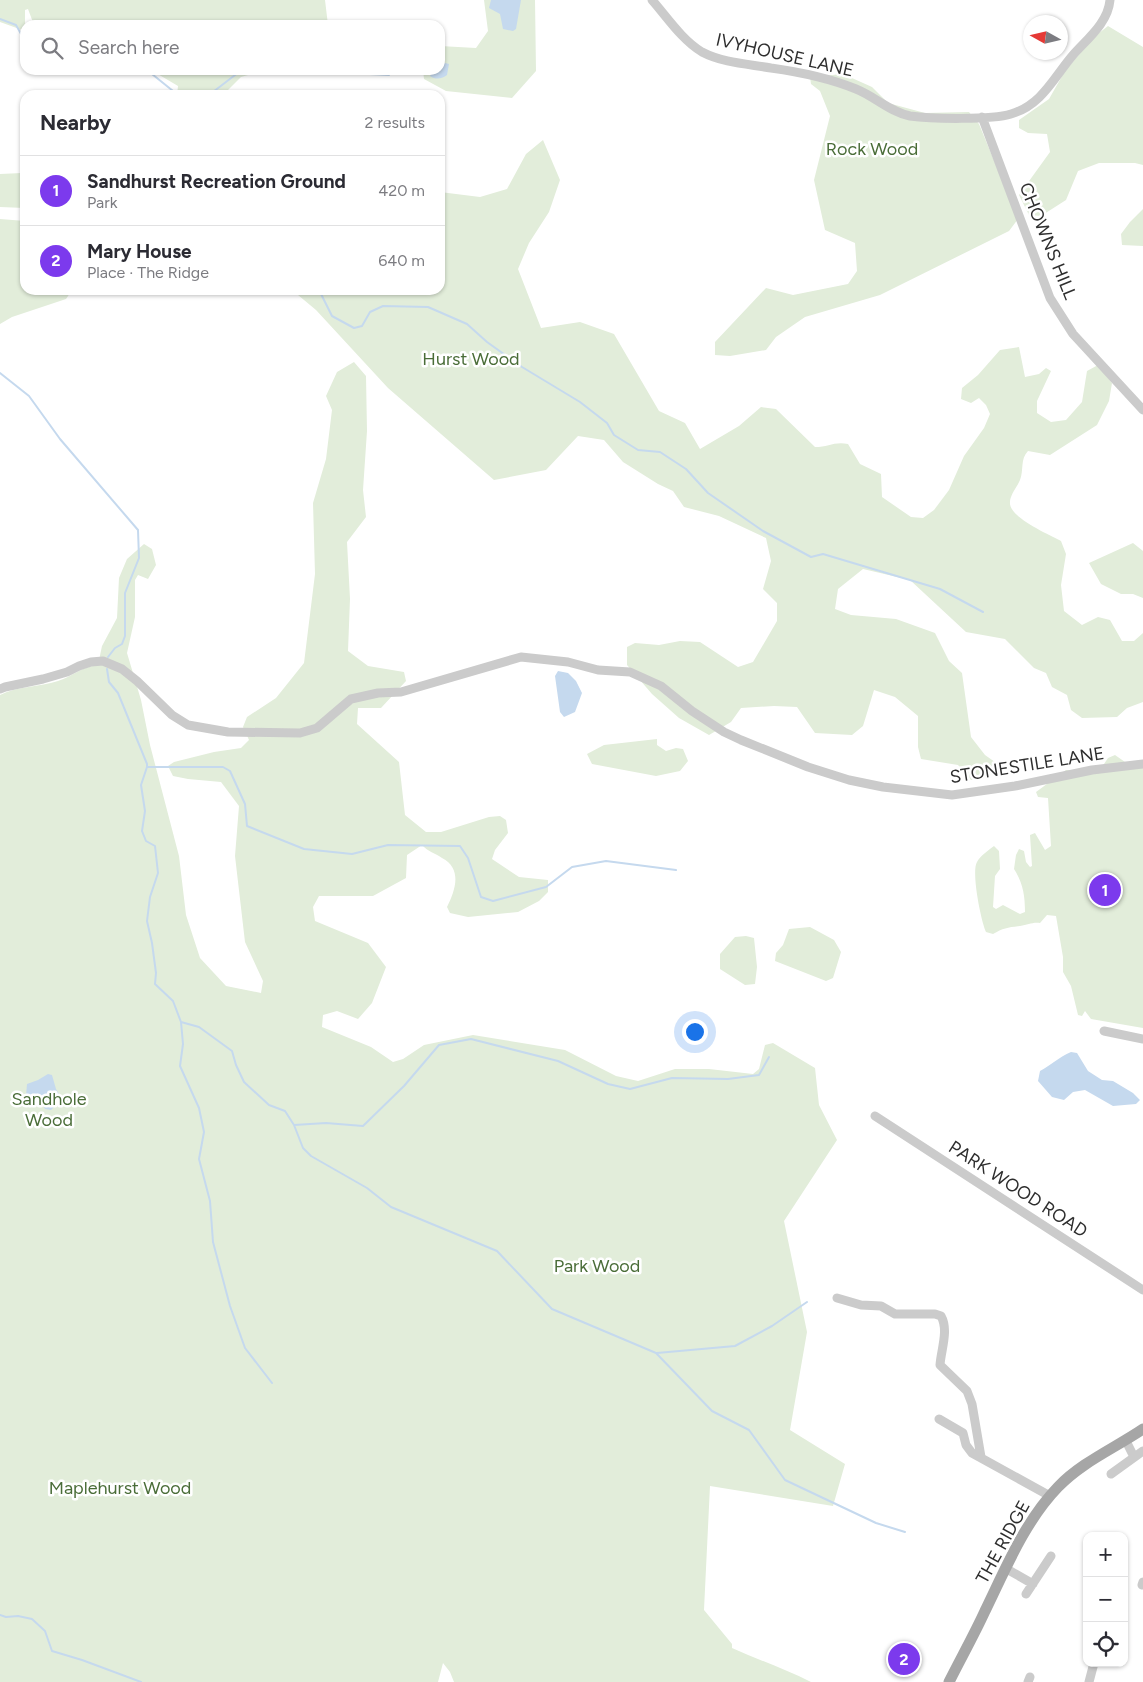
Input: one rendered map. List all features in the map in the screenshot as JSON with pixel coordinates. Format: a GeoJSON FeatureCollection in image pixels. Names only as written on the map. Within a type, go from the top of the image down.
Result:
{"type":"FeatureCollection","features":[{"type":"Feature","properties":{"kind":"main road","name":"THE RIDGE"},"geometry":{"type":"LineString","coordinates":[[949,1682],[1005,1568],[1034,1517],[1050,1496],[1072,1475],[1092,1460],[1143,1429]]}},
{"type":"Feature","properties":{"kind":"street","name":"IVYHOUSE LANE"},"geometry":{"type":"LineString","coordinates":[[652,0],[689,42],[715,57],[832,80],[858,90],[908,116],[941,118],[1011,114],[1026,107],[1043,95],[1064,65],[1105,18],[1110,0]]}},
{"type":"Feature","properties":{"kind":"street","name":"CHOWNS HILL"},"geometry":{"type":"LineString","coordinates":[[982,117],[1050,298],[1073,334],[1143,410]]}},
{"type":"Feature","properties":{"kind":"street","name":"STONESTILE LANE"},"geometry":{"type":"LineString","coordinates":[[0,689],[67,672],[91,662],[103,661],[122,669],[172,715],[188,725],[228,732],[300,733],[317,728],[351,699],[378,693],[401,692],[521,657],[568,662],[598,670],[630,672],[661,686],[692,711],[724,732],[741,740],[808,767],[849,780],[883,786],[952,795],[1092,770],[1143,764]]}},
{"type":"Feature","properties":{"kind":"street"},"geometry":{"type":"LineString","coordinates":[[1104,1031],[1143,1039]]}},
{"type":"Feature","properties":{"kind":"street","name":"PARK WOOD ROAD"},"geometry":{"type":"LineString","coordinates":[[875,1116],[1143,1290]]}},
{"type":"Feature","properties":{"kind":"street"},"geometry":{"type":"LineString","coordinates":[[837,1298],[861,1305],[881,1306],[895,1314],[935,1314],[941,1316],[944,1322],[944,1346],[940,1365],[967,1391],[972,1404],[981,1457]]}},
{"type":"Feature","properties":{"kind":"street"},"geometry":{"type":"LineString","coordinates":[[939,1420],[963,1433],[966,1444],[972,1454],[981,1457],[983,1460],[1050,1496]]}},
{"type":"Feature","properties":{"kind":"street"},"geometry":{"type":"LineString","coordinates":[[1126,1441],[1134,1457]]}},
{"type":"Feature","properties":{"kind":"street"},"geometry":{"type":"LineString","coordinates":[[1112,1474],[1143,1451]]}},
{"type":"Feature","properties":{"kind":"street"},"geometry":{"type":"LineString","coordinates":[[1026,1594],[1051,1556]]}},
{"type":"Feature","properties":{"kind":"street"},"geometry":{"type":"LineString","coordinates":[[1005,1568],[1033,1584]]}},
{"type":"Feature","properties":{"kind":"street"},"geometry":{"type":"LineString","coordinates":[[1089,1682],[1093,1667]]}},
{"type":"Feature","properties":{"kind":"green space"},"geometry":{"type":"Polygon","coordinates":[[[0,0],[325,0],[327,20],[32,20],[28,9],[25,10],[25,20],[20,20],[20,29],[0,22],[0,0]]]}},
{"type":"Feature","properties":{"kind":"green space"},"geometry":{"type":"Polygon","coordinates":[[[484,0],[535,0],[536,71],[512,98],[446,91],[424,79],[424,75],[445,75],[445,46],[476,48],[488,31],[484,0]]]}},
{"type":"Feature","properties":{"kind":"green space"},"geometry":{"type":"Polygon","coordinates":[[[1108,26],[1143,47],[1143,165],[1135,163],[1099,163],[1078,171],[1066,200],[1041,216],[1029,215],[1019,195],[1050,152],[1047,134],[1028,133],[1019,128],[1019,120],[1049,99],[1065,71],[1094,37],[1108,26]]]}},
{"type":"Feature","properties":{"kind":"green space","name":"Rock Wood"},"geometry":{"type":"Polygon","coordinates":[[[843,74],[872,87],[888,103],[925,113],[969,112],[979,124],[1018,219],[1009,231],[880,295],[805,317],[776,337],[766,350],[730,356],[715,355],[715,342],[766,288],[793,295],[848,284],[857,271],[855,243],[825,230],[814,180],[830,116],[820,91],[811,84],[810,77],[843,74]]]}},
{"type":"Feature","properties":{"kind":"green space"},"geometry":{"type":"Polygon","coordinates":[[[159,75],[248,75],[241,77],[228,90],[178,90],[178,86],[159,75]]]}},
{"type":"Feature","properties":{"kind":"green space","name":"Hurst Wood"},"geometry":{"type":"Polygon","coordinates":[[[543,140],[560,180],[549,212],[529,243],[518,269],[541,328],[580,322],[614,334],[659,411],[685,423],[700,449],[739,426],[761,407],[776,409],[815,447],[839,443],[848,444],[860,464],[881,474],[882,497],[911,517],[923,518],[934,510],[949,490],[964,456],[984,428],[990,414],[986,405],[979,398],[971,403],[961,399],[962,388],[978,375],[1000,350],[1019,347],[1025,377],[1039,374],[1046,368],[1051,371],[1037,401],[1037,413],[1051,422],[1066,420],[1082,402],[1087,371],[1098,365],[1112,383],[1109,401],[1097,425],[1050,455],[1028,451],[1023,461],[1020,480],[1010,502],[1011,508],[1022,519],[1061,541],[1066,554],[1061,585],[1064,611],[1082,625],[1098,617],[1110,620],[1122,641],[1134,641],[1143,633],[1143,702],[1127,708],[1117,717],[1082,718],[1071,710],[1067,695],[1052,687],[1046,673],[1034,668],[1005,639],[966,632],[910,580],[863,569],[838,589],[835,609],[851,615],[896,619],[935,633],[949,661],[962,673],[971,737],[985,755],[1002,767],[1000,773],[971,780],[958,765],[921,759],[918,747],[918,716],[895,697],[874,690],[863,726],[852,735],[815,733],[797,707],[741,708],[731,722],[709,735],[679,718],[652,694],[627,665],[627,647],[635,643],[659,645],[680,641],[700,642],[738,667],[753,662],[777,621],[777,603],[763,589],[771,561],[766,538],[719,516],[684,507],[673,491],[623,462],[604,440],[578,436],[546,470],[494,480],[388,388],[316,310],[298,295],[445,295],[445,193],[480,197],[507,189],[526,154],[543,140]]]}},
{"type":"Feature","properties":{"kind":"green space"},"geometry":{"type":"Polygon","coordinates":[[[20,173],[20,208],[0,207],[0,174],[20,173]]]}},
{"type":"Feature","properties":{"kind":"green space"},"geometry":{"type":"Polygon","coordinates":[[[1143,209],[1143,246],[1122,245],[1121,234],[1143,209]]]}},
{"type":"Feature","properties":{"kind":"green space"},"geometry":{"type":"Polygon","coordinates":[[[0,219],[20,221],[20,295],[69,295],[66,299],[12,317],[0,324],[0,219]]]}},
{"type":"Feature","properties":{"kind":"green space"},"geometry":{"type":"Polygon","coordinates":[[[354,362],[366,376],[367,431],[363,490],[366,517],[347,542],[350,599],[348,651],[368,666],[404,672],[406,681],[381,708],[358,708],[357,724],[399,762],[405,815],[426,832],[441,832],[489,817],[500,816],[506,820],[508,833],[495,850],[492,859],[519,877],[548,880],[548,892],[539,901],[518,912],[468,917],[450,913],[447,907],[453,894],[455,881],[453,868],[449,863],[422,845],[407,855],[406,878],[373,896],[319,896],[313,907],[315,921],[368,943],[386,967],[372,1003],[358,1019],[337,1011],[323,1015],[322,1027],[371,1047],[393,1062],[403,1059],[424,1045],[473,1035],[565,1050],[616,1076],[638,1081],[675,1069],[709,1069],[753,1074],[759,1069],[765,1045],[773,1043],[815,1068],[819,1105],[837,1140],[784,1221],[807,1332],[790,1430],[845,1464],[833,1506],[710,1486],[704,1610],[732,1644],[732,1648],[811,1682],[454,1682],[450,1672],[443,1663],[438,1682],[0,1682],[0,695],[14,690],[58,681],[98,665],[102,646],[117,618],[119,578],[127,559],[144,544],[152,549],[156,565],[148,579],[138,575],[135,580],[135,617],[127,653],[141,700],[150,745],[179,856],[186,915],[200,958],[226,986],[261,993],[263,981],[245,942],[235,856],[239,806],[221,782],[173,776],[168,766],[174,762],[214,752],[241,748],[249,740],[243,727],[247,717],[276,698],[304,663],[315,574],[313,503],[326,459],[332,410],[326,396],[337,372],[354,362]]]}},
{"type":"Feature","properties":{"kind":"green space"},"geometry":{"type":"Polygon","coordinates":[[[1133,543],[1143,551],[1143,598],[1133,594],[1121,594],[1101,584],[1089,563],[1133,543]]]}},
{"type":"Feature","properties":{"kind":"green space"},"geometry":{"type":"Polygon","coordinates":[[[657,739],[657,745],[666,751],[676,748],[683,749],[688,761],[680,771],[656,776],[592,764],[587,754],[604,745],[657,739]]]}},
{"type":"Feature","properties":{"kind":"green space"},"geometry":{"type":"Polygon","coordinates":[[[1115,755],[1125,762],[1143,762],[1143,1028],[1091,1019],[1085,1011],[1082,1016],[1078,1015],[1071,986],[1063,972],[1063,957],[1056,916],[1047,915],[1040,923],[1009,927],[993,934],[986,932],[979,908],[976,886],[975,867],[977,862],[982,855],[994,846],[999,851],[1000,869],[995,876],[993,907],[996,909],[1003,905],[1020,914],[1025,912],[1023,890],[1020,879],[1014,869],[1016,855],[1019,849],[1024,851],[1026,862],[1030,867],[1032,866],[1030,835],[1035,833],[1045,850],[1051,846],[1048,798],[1038,797],[1036,792],[1066,770],[1086,771],[1102,767],[1108,758],[1115,755]]]}},
{"type":"Feature","properties":{"kind":"green space"},"geometry":{"type":"Polygon","coordinates":[[[810,927],[834,940],[841,952],[833,978],[826,981],[775,961],[776,953],[783,945],[789,929],[810,927]]]}},
{"type":"Feature","properties":{"kind":"green space"},"geometry":{"type":"Polygon","coordinates":[[[746,936],[754,938],[757,967],[755,984],[745,985],[720,969],[720,954],[735,937],[746,936]]]}},
{"type":"Feature","properties":{"kind":"water"},"geometry":{"type":"Polygon","coordinates":[[[491,0],[521,0],[516,29],[513,31],[503,29],[500,14],[489,8],[491,0]]]}},
{"type":"Feature","properties":{"kind":"water"},"geometry":{"type":"Polygon","coordinates":[[[445,63],[449,64],[447,75],[439,78],[430,76],[445,75],[445,63]]]}},
{"type":"Feature","properties":{"kind":"water"},"geometry":{"type":"Polygon","coordinates":[[[558,671],[568,673],[576,681],[582,693],[575,712],[564,717],[560,712],[555,676],[558,671]]]}},
{"type":"Feature","properties":{"kind":"water"},"geometry":{"type":"Polygon","coordinates":[[[1071,1052],[1077,1053],[1088,1071],[1102,1080],[1113,1081],[1133,1093],[1140,1100],[1136,1104],[1113,1106],[1085,1090],[1073,1092],[1064,1100],[1052,1097],[1038,1081],[1040,1071],[1071,1052]]]}},
{"type":"Feature","properties":{"kind":"water"},"geometry":{"type":"Polygon","coordinates":[[[48,1074],[52,1075],[59,1094],[58,1103],[51,1110],[45,1109],[39,1099],[31,1099],[26,1096],[27,1084],[48,1074]]]}},
{"type":"Feature","properties":{"kind":"waterway"},"geometry":{"type":"LineString","coordinates":[[0,19],[16,25],[20,32]]}},
{"type":"Feature","properties":{"kind":"waterway"},"geometry":{"type":"LineString","coordinates":[[153,75],[172,90]]}},
{"type":"Feature","properties":{"kind":"waterway"},"geometry":{"type":"LineString","coordinates":[[216,90],[235,75]]}},
{"type":"Feature","properties":{"kind":"waterway"},"geometry":{"type":"LineString","coordinates":[[322,295],[332,316],[354,328],[362,326],[370,312],[383,306],[428,307],[467,324],[487,342],[522,367],[580,402],[607,423],[614,435],[638,450],[660,452],[686,469],[708,493],[763,531],[811,557],[823,554],[940,589],[983,612]]}},
{"type":"Feature","properties":{"kind":"waterway"},"geometry":{"type":"LineString","coordinates":[[0,373],[29,396],[60,439],[138,530],[139,558],[125,593],[125,636],[122,644],[115,648],[108,657]]}},
{"type":"Feature","properties":{"kind":"waterway"},"geometry":{"type":"LineString","coordinates":[[107,669],[109,682],[118,693],[147,764],[141,785],[145,811],[142,831],[146,841],[155,846],[158,873],[150,897],[147,921],[156,973],[155,984],[173,1001],[181,1022],[183,1044],[180,1066],[199,1108],[204,1132],[199,1159],[210,1201],[213,1242],[230,1306],[245,1348],[272,1383]]}},
{"type":"Feature","properties":{"kind":"waterway"},"geometry":{"type":"LineString","coordinates":[[148,767],[223,767],[230,771],[245,804],[247,826],[304,849],[352,854],[388,845],[460,846],[468,858],[481,897],[493,901],[546,887],[572,867],[606,861],[676,870]]}},
{"type":"Feature","properties":{"kind":"waterway"},"geometry":{"type":"LineString","coordinates":[[181,1022],[199,1027],[232,1051],[244,1082],[269,1105],[285,1111],[294,1125],[303,1148],[311,1156],[367,1188],[391,1207],[497,1251],[552,1309],[656,1353],[712,1411],[749,1430],[785,1480],[876,1523],[905,1532]]}},
{"type":"Feature","properties":{"kind":"waterway"},"geometry":{"type":"LineString","coordinates":[[294,1125],[326,1123],[363,1126],[404,1086],[439,1045],[471,1039],[558,1061],[608,1084],[630,1089],[672,1078],[728,1079],[759,1075],[769,1057]]}},
{"type":"Feature","properties":{"kind":"waterway"},"geometry":{"type":"LineString","coordinates":[[657,1353],[735,1346],[772,1326],[807,1302]]}},
{"type":"Feature","properties":{"kind":"waterway"},"geometry":{"type":"LineString","coordinates":[[0,1615],[32,1619],[45,1631],[52,1651],[141,1682]]}},
{"type":"Feature","properties":{"kind":"place","name":"Sandhurst Recreation Ground"},"geometry":{"type":"Point","coordinates":[1105,890]}},
{"type":"Feature","properties":{"kind":"place","name":"Mary House"},"geometry":{"type":"Point","coordinates":[904,1659]}},
{"type":"Feature","properties":{"kind":"park label","name":"Sandhole Wood"},"geometry":{"type":"Point","coordinates":[49,1109]}},
{"type":"Feature","properties":{"kind":"park label","name":"Park Wood"},"geometry":{"type":"Point","coordinates":[597,1266]}},
{"type":"Feature","properties":{"kind":"park label","name":"Maplehurst Wood"},"geometry":{"type":"Point","coordinates":[120,1488]}}]}
